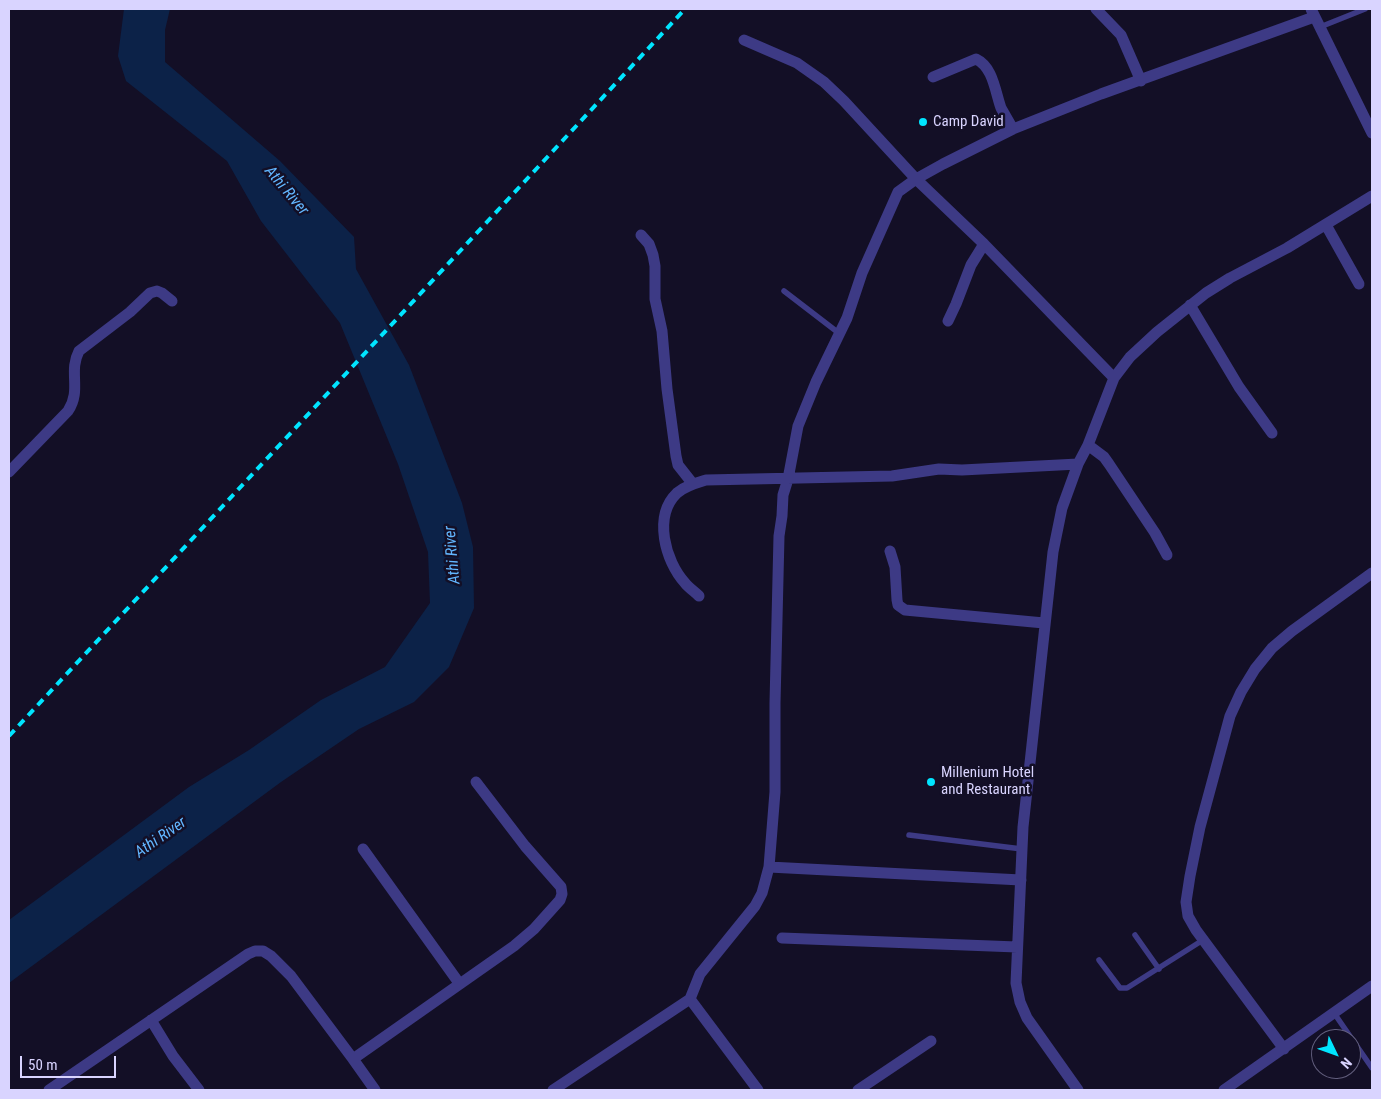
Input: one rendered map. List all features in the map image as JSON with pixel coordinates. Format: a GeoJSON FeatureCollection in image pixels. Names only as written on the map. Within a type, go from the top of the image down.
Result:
{"type":"FeatureCollection","features":[{"type":"Feature","properties":{"kind":"street"},"geometry":{"type":"LineString","coordinates":[[1096,9],[1121,35],[1141,81]]}},
{"type":"Feature","properties":{"kind":"street"},"geometry":{"type":"LineString","coordinates":[[552,1090],[690,999],[700,974],[755,906],[762,893],[769,868],[774,792],[774,703],[779,536],[783,495],[798,426],[816,382],[847,318],[862,273],[898,192],[942,164],[1013,129],[1101,94],[1315,18],[1372,133]]}},
{"type":"Feature","properties":{"kind":"street"},"geometry":{"type":"LineString","coordinates":[[744,40],[797,63],[824,82],[916,179],[984,244],[1114,378]]}},
{"type":"Feature","properties":{"kind":"street"},"geometry":{"type":"LineString","coordinates":[[933,77],[976,58],[984,62],[1002,109],[1013,129]]}},
{"type":"Feature","properties":{"kind":"street"},"geometry":{"type":"LineString","coordinates":[[1078,1090],[1027,1018],[1020,1002],[1016,983],[1023,828],[1044,623],[1053,552],[1062,508],[1114,378],[1130,357],[1190,305],[1230,278],[1287,248],[1372,196]]}},
{"type":"Feature","properties":{"kind":"street"},"geometry":{"type":"LineString","coordinates":[[1326,225],[1358,284]]}},
{"type":"Feature","properties":{"kind":"street"},"geometry":{"type":"LineString","coordinates":[[641,235],[649,244],[655,266],[655,299],[662,331],[667,397],[676,456],[678,465],[692,484]]}},
{"type":"Feature","properties":{"kind":"street"},"geometry":{"type":"LineString","coordinates":[[948,321],[971,265],[984,244]]}},
{"type":"Feature","properties":{"kind":"street"},"geometry":{"type":"LineString","coordinates":[[9,472],[68,411],[72,404],[76,388],[74,361],[78,351],[130,312],[150,292],[157,291],[162,293],[172,302]]}},
{"type":"Feature","properties":{"kind":"street"},"geometry":{"type":"LineString","coordinates":[[1190,305],[1239,387],[1272,432]]}},
{"type":"Feature","properties":{"kind":"street"},"geometry":{"type":"LineString","coordinates":[[1088,445],[1104,457],[1113,469],[1155,533],[1167,555]]}},
{"type":"Feature","properties":{"kind":"street"},"geometry":{"type":"LineString","coordinates":[[699,596],[685,583],[668,556],[665,527],[665,513],[670,502],[676,494],[692,484],[706,480],[892,476],[939,469],[962,470],[1078,464]]}},
{"type":"Feature","properties":{"kind":"street"},"geometry":{"type":"LineString","coordinates":[[890,551],[895,566],[898,605],[905,610],[1044,623]]}},
{"type":"Feature","properties":{"kind":"street"},"geometry":{"type":"LineString","coordinates":[[1284,1049],[1203,940],[1188,916],[1186,902],[1200,826],[1230,716],[1241,692],[1255,669],[1272,648],[1292,630],[1372,573]]}},
{"type":"Feature","properties":{"kind":"street"},"geometry":{"type":"LineString","coordinates":[[353,1060],[509,950],[534,929],[556,905],[562,894],[561,887],[525,846],[476,782]]}},
{"type":"Feature","properties":{"kind":"street"},"geometry":{"type":"LineString","coordinates":[[363,849],[459,984]]}},
{"type":"Feature","properties":{"kind":"street"},"geometry":{"type":"LineString","coordinates":[[769,868],[1021,880]]}},
{"type":"Feature","properties":{"kind":"street"},"geometry":{"type":"LineString","coordinates":[[782,938],[1017,948]]}},
{"type":"Feature","properties":{"kind":"street"},"geometry":{"type":"LineString","coordinates":[[49,1090],[248,954],[255,951],[263,951],[291,976],[375,1090]]}},
{"type":"Feature","properties":{"kind":"street"},"geometry":{"type":"LineString","coordinates":[[1224,1090],[1372,986]]}},
{"type":"Feature","properties":{"kind":"street"},"geometry":{"type":"LineString","coordinates":[[690,999],[758,1090]]}},
{"type":"Feature","properties":{"kind":"street"},"geometry":{"type":"LineString","coordinates":[[151,1020],[173,1056],[199,1090]]}},
{"type":"Feature","properties":{"kind":"street"},"geometry":{"type":"LineString","coordinates":[[858,1090],[931,1041]]}},
{"type":"Feature","properties":{"kind":"lane"},"geometry":{"type":"LineString","coordinates":[[1315,18],[1365,9]]}},
{"type":"Feature","properties":{"kind":"lane"},"geometry":{"type":"LineString","coordinates":[[784,291],[840,334]]}},
{"type":"Feature","properties":{"kind":"lane"},"geometry":{"type":"LineString","coordinates":[[909,835],[1022,849]]}},
{"type":"Feature","properties":{"kind":"lane"},"geometry":{"type":"LineString","coordinates":[[1135,935],[1159,969]]}},
{"type":"Feature","properties":{"kind":"lane"},"geometry":{"type":"LineString","coordinates":[[1099,960],[1120,988],[1127,988],[1203,940]]}},
{"type":"Feature","properties":{"kind":"lane"},"geometry":{"type":"LineString","coordinates":[[1334,1013],[1372,1068]]}},
{"type":"Feature","properties":{"kind":"water","name":"Athi River"},"geometry":{"type":"Polygon","coordinates":[[[124,9],[170,9],[165,30],[165,62],[280,161],[354,237],[356,269],[409,365],[462,503],[473,547],[474,608],[449,667],[414,702],[359,729],[281,782],[9,983],[9,920],[189,787],[249,750],[321,700],[385,667],[430,603],[428,552],[398,464],[340,323],[261,221],[227,161],[126,81],[118,56],[124,9]]]}},
{"type":"Feature","properties":{"kind":"railway"},"geometry":{"type":"LineString","coordinates":[[9,736],[685,9]]}},
{"type":"Feature","properties":{"kind":"place","name":"Camp David"},"geometry":{"type":"Point","coordinates":[923,122]}},
{"type":"Feature","properties":{"kind":"place","name":"Millenium Hotel and Restaurant"},"geometry":{"type":"Point","coordinates":[931,782]}}]}
